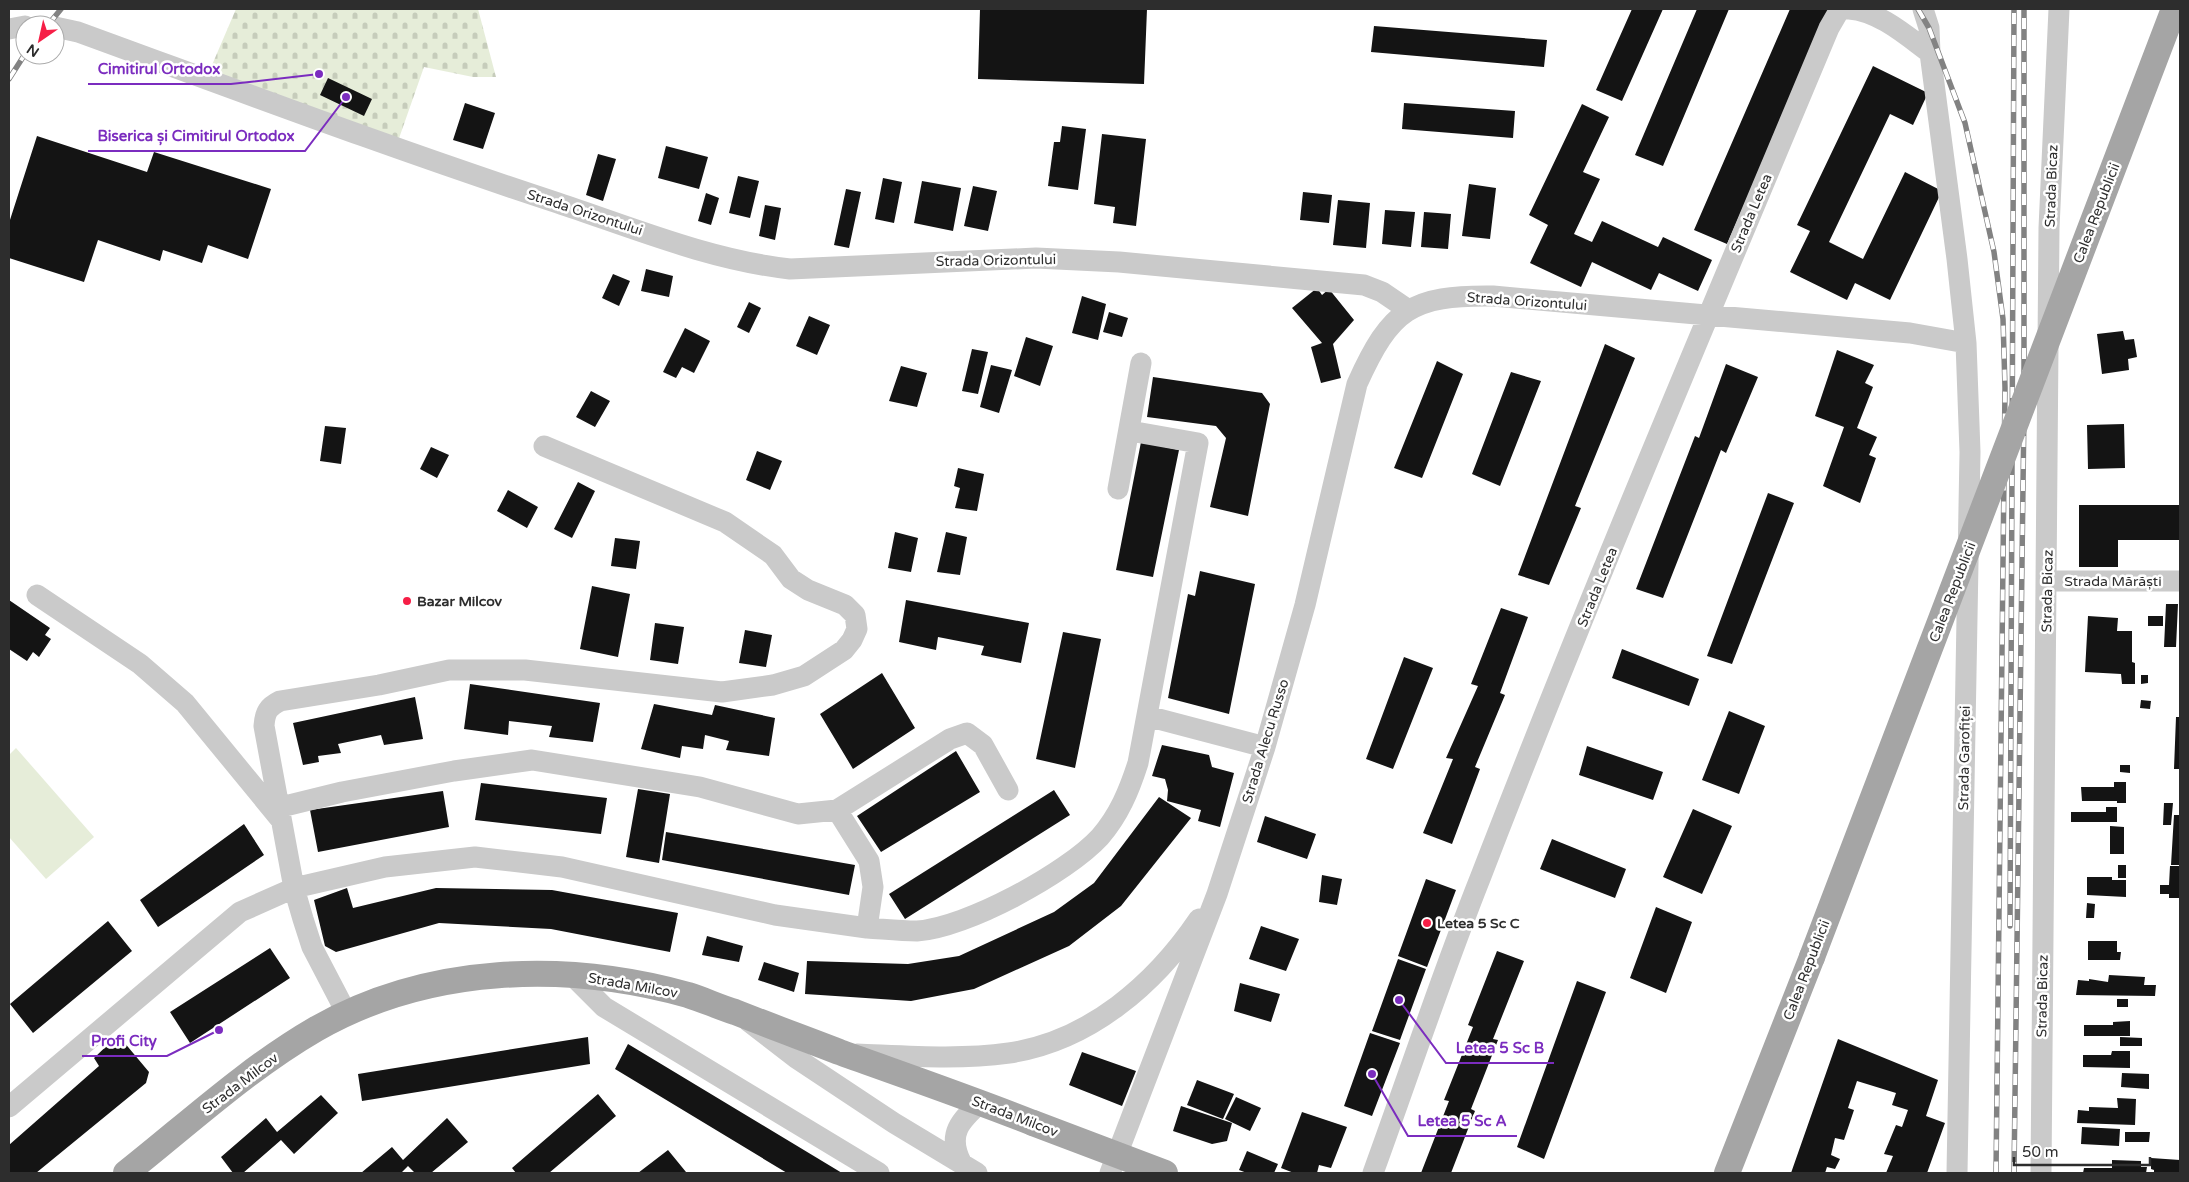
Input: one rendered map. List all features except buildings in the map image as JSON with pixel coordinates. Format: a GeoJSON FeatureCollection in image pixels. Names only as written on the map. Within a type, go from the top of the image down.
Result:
{"type":"FeatureCollection","features":[{"type":"Feature","properties":{"kind":"main road","name":"Calea Republicii"},"geometry":{"type":"LineString","coordinates":[[1727,1173],[1812,957],[2174,9]]}},
{"type":"Feature","properties":{"kind":"main road","name":"Strada Milcov"},"geometry":{"type":"LineString","coordinates":[[126,1173],[256,1069],[317,1029],[347,1014],[390,997],[442,983],[528,974],[571,974],[653,986],[691,996],[842,1053],[981,1102],[1165,1173]]}},
{"type":"Feature","properties":{"kind":"street","name":"Strada Letea"},"geometry":{"type":"LineString","coordinates":[[1373,1173],[1480,877],[1708,316],[1829,28],[1840,9]]}},
{"type":"Feature","properties":{"kind":"street"},"geometry":{"type":"LineString","coordinates":[[1849,9],[1860,10],[1878,18],[1930,52]]}},
{"type":"Feature","properties":{"kind":"street"},"geometry":{"type":"LineString","coordinates":[[1923,9],[1928,28],[1966,343]]}},
{"type":"Feature","properties":{"kind":"street","name":"Strada Bicaz"},"geometry":{"type":"LineString","coordinates":[[2041,1173],[2049,228],[2059,9]]}},
{"type":"Feature","properties":{"kind":"street","name":"Strada Orizontului"},"geometry":{"type":"LineString","coordinates":[[65,29],[78,32],[416,156],[704,251],[759,265],[790,269],[1036,258],[1119,262],[1364,285],[1382,292],[1407,309],[1437,299],[1463,296],[1493,296],[1910,333],[1966,343]]}},
{"type":"Feature","properties":{"kind":"street","name":"Strada Alecu Russo"},"geometry":{"type":"LineString","coordinates":[[1110,1173],[1217,894],[1265,747],[1305,605],[1357,384],[1372,350],[1389,326],[1407,309]]}},
{"type":"Feature","properties":{"kind":"street","name":"Strada Garofiței"},"geometry":{"type":"LineString","coordinates":[[1957,1173],[1970,452],[1966,343]]}},
{"type":"Feature","properties":{"kind":"street"},"geometry":{"type":"LineString","coordinates":[[1118,490],[1141,363]]}},
{"type":"Feature","properties":{"kind":"street"},"geometry":{"type":"LineString","coordinates":[[9,1107],[240,912],[294,888],[384,867],[475,857],[562,867],[775,915],[867,928],[918,931],[959,921],[991,909],[1078,857],[1100,837],[1118,814],[1130,790],[1138,763],[1198,443],[1130,431]]}},
{"type":"Feature","properties":{"kind":"street"},"geometry":{"type":"LineString","coordinates":[[347,1014],[312,947],[294,888],[282,814],[264,726],[265,714],[270,706],[280,702],[379,685],[449,670],[525,670],[722,692],[773,686],[804,676],[844,650],[852,640],[857,629],[854,615],[846,605],[808,590],[791,578],[773,555],[725,522],[544,446]]}},
{"type":"Feature","properties":{"kind":"street","name":"Strada Mărăști"},"geometry":{"type":"LineString","coordinates":[[2047,581],[2180,581]]}},
{"type":"Feature","properties":{"kind":"street"},"geometry":{"type":"LineString","coordinates":[[38,595],[140,664],[185,703],[282,814]]}},
{"type":"Feature","properties":{"kind":"street"},"geometry":{"type":"LineString","coordinates":[[1147,716],[1265,747]]}},
{"type":"Feature","properties":{"kind":"street"},"geometry":{"type":"LineString","coordinates":[[282,814],[342,792],[454,771],[532,760],[700,787],[798,814],[820,813],[837,810],[950,739],[967,733],[983,745],[1008,790]]}},
{"type":"Feature","properties":{"kind":"street"},"geometry":{"type":"LineString","coordinates":[[837,810],[869,861],[873,888],[867,928]]}},
{"type":"Feature","properties":{"kind":"street"},"geometry":{"type":"LineString","coordinates":[[842,1053],[933,1057],[977,1056],[1010,1053],[1053,1042],[1083,1029],[1122,1004],[1151,979],[1188,936],[1217,894]]}},
{"type":"Feature","properties":{"kind":"street"},"geometry":{"type":"LineString","coordinates":[[571,974],[604,1007],[879,1173]]}},
{"type":"Feature","properties":{"kind":"street"},"geometry":{"type":"LineString","coordinates":[[740,1014],[768,1039],[796,1058],[894,1123],[969,1168]]}},
{"type":"Feature","properties":{"kind":"street"},"geometry":{"type":"LineString","coordinates":[[969,1168],[955,1150],[955,1133],[963,1119],[981,1102]]}},
{"type":"Feature","properties":{"kind":"green space"},"geometry":{"type":"Polygon","coordinates":[[[236,9],[478,9],[496,77],[473,77],[424,67],[397,144],[209,72],[236,9]]]}},
{"type":"Feature","properties":{"kind":"green space"},"geometry":{"type":"Polygon","coordinates":[[[16,748],[94,837],[46,879],[9,837],[9,755],[16,748]]]}},
{"type":"Feature","properties":{"kind":"railway"},"geometry":{"type":"LineString","coordinates":[[56,15],[61,9]]}},
{"type":"Feature","properties":{"kind":"railway"},"geometry":{"type":"LineString","coordinates":[[1918,9],[1929,28],[1965,123],[1994,252],[2003,319],[2005,388],[1996,1173]]}},
{"type":"Feature","properties":{"kind":"railway"},"geometry":{"type":"LineString","coordinates":[[2010,926],[2014,9]]}},
{"type":"Feature","properties":{"kind":"railway"},"geometry":{"type":"LineString","coordinates":[[2014,1173],[2024,410],[2024,9]]}},
{"type":"Feature","properties":{"kind":"railway"},"geometry":{"type":"LineString","coordinates":[[9,79],[18,65]]}},
{"type":"Feature","properties":{"kind":"place","name":"Cimitirul Ortodox"},"geometry":{"type":"Point","coordinates":[319,74]}},
{"type":"Feature","properties":{"kind":"place","name":"Biserica și Cimitirul Ortodox"},"geometry":{"type":"Point","coordinates":[346,97]}},
{"type":"Feature","properties":{"kind":"place","name":"Bazar Milcov"},"geometry":{"type":"Point","coordinates":[407,601]}},
{"type":"Feature","properties":{"kind":"place","name":"Letea 5 Sc C"},"geometry":{"type":"Point","coordinates":[1427,923]}},
{"type":"Feature","properties":{"kind":"place","name":"Letea 5 Sc B"},"geometry":{"type":"Point","coordinates":[1399,1000]}},
{"type":"Feature","properties":{"kind":"place","name":"Profi City"},"geometry":{"type":"Point","coordinates":[219,1030]}},
{"type":"Feature","properties":{"kind":"place","name":"Letea 5 Sc A"},"geometry":{"type":"Point","coordinates":[1372,1074]}}]}
